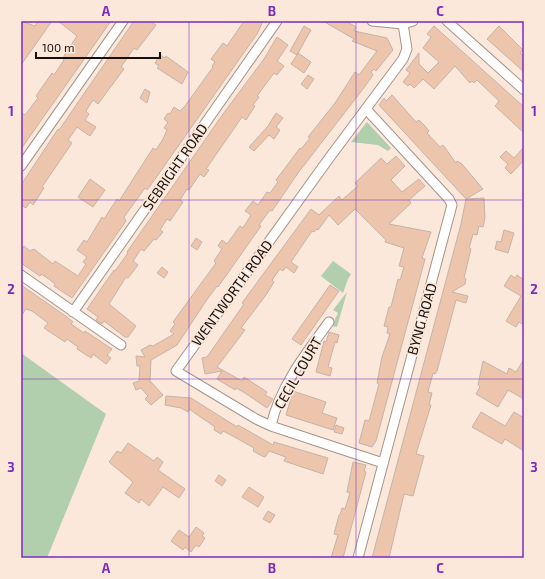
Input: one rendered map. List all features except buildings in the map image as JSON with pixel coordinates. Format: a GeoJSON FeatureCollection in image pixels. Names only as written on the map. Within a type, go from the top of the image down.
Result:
{"type":"FeatureCollection","features":[{"type":"Feature","properties":{"kind":"street"},"geometry":{"type":"LineString","coordinates":[[21,166],[123,21]]}},
{"type":"Feature","properties":{"kind":"street","name":"SEBRIGHT ROAD"},"geometry":{"type":"LineString","coordinates":[[73,312],[276,21]]}},
{"type":"Feature","properties":{"kind":"street"},"geometry":{"type":"LineString","coordinates":[[372,21],[403,24],[413,21]]}},
{"type":"Feature","properties":{"kind":"street"},"geometry":{"type":"LineString","coordinates":[[447,21],[523,88]]}},
{"type":"Feature","properties":{"kind":"street","name":"WENTWORTH ROAD"},"geometry":{"type":"LineString","coordinates":[[383,463],[271,426],[256,419],[176,371],[403,59],[406,49],[403,24]]}},
{"type":"Feature","properties":{"kind":"street","name":"BYNG ROAD"},"geometry":{"type":"LineString","coordinates":[[358,558],[452,205],[449,198],[366,109]]}},
{"type":"Feature","properties":{"kind":"street"},"geometry":{"type":"LineString","coordinates":[[21,275],[121,345]]}},
{"type":"Feature","properties":{"kind":"street","name":"CECIL COURT"},"geometry":{"type":"LineString","coordinates":[[271,426],[282,394],[309,349],[329,322]]}},
{"type":"Feature","properties":{"kind":"green space"},"geometry":{"type":"Polygon","coordinates":[[[367,122],[391,148],[388,151],[378,145],[351,142],[367,122]]]}},
{"type":"Feature","properties":{"kind":"green space"},"geometry":{"type":"Polygon","coordinates":[[[333,261],[351,274],[343,293],[321,276],[333,261]]]}},
{"type":"Feature","properties":{"kind":"green space"},"geometry":{"type":"Polygon","coordinates":[[[347,292],[337,327],[332,326],[338,313],[333,310],[347,292]]]}},
{"type":"Feature","properties":{"kind":"green space"},"geometry":{"type":"Polygon","coordinates":[[[21,353],[106,414],[47,558],[21,558],[21,353]]]}}]}
